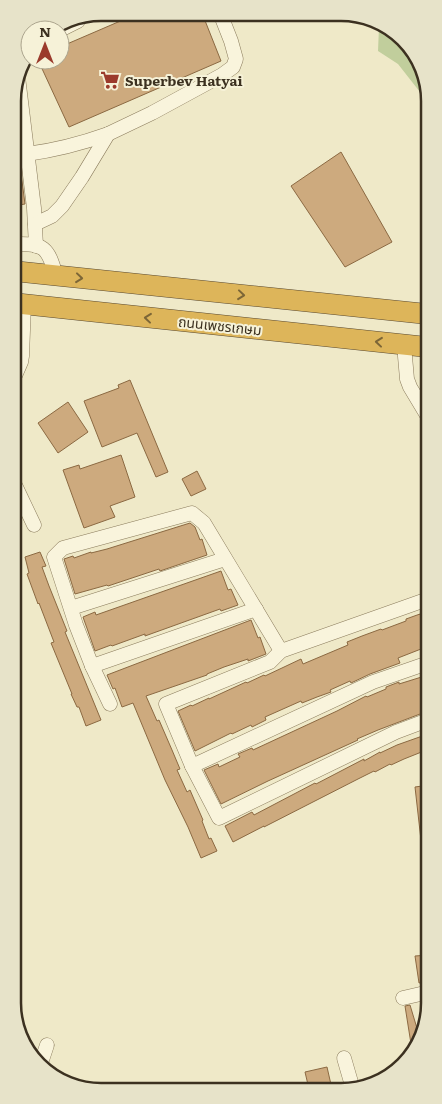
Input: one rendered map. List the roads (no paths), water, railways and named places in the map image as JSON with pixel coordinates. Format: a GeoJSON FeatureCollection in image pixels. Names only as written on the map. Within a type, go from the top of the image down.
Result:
{"type":"FeatureCollection","features":[{"type":"Feature","properties":{"kind":"highway"},"geometry":{"type":"LineString","coordinates":[[21,272],[421,313]]}},
{"type":"Feature","properties":{"kind":"highway","name":"ถนนเพชรเกษม"},"geometry":{"type":"LineString","coordinates":[[21,304],[421,346]]}},
{"type":"Feature","properties":{"kind":"street"},"geometry":{"type":"LineString","coordinates":[[27,154],[78,145],[108,134],[152,113],[222,75],[232,67],[236,59],[223,21]]}},
{"type":"Feature","properties":{"kind":"street"},"geometry":{"type":"LineString","coordinates":[[21,103],[36,246]]}},
{"type":"Feature","properties":{"kind":"street"},"geometry":{"type":"LineString","coordinates":[[35,224],[52,216],[62,206],[108,134]]}},
{"type":"Feature","properties":{"kind":"street"},"geometry":{"type":"LineString","coordinates":[[21,244],[36,246],[47,251],[56,276]]}},
{"type":"Feature","properties":{"kind":"street"},"geometry":{"type":"LineString","coordinates":[[21,339],[21,362]]}},
{"type":"Feature","properties":{"kind":"street"},"geometry":{"type":"LineString","coordinates":[[404,345],[407,379],[421,405]]}},
{"type":"Feature","properties":{"kind":"street"},"geometry":{"type":"LineString","coordinates":[[21,498],[34,525]]}},
{"type":"Feature","properties":{"kind":"street"},"geometry":{"type":"LineString","coordinates":[[110,704],[92,666],[76,625],[54,557],[63,548],[192,513],[204,523],[281,651]]}},
{"type":"Feature","properties":{"kind":"street"},"geometry":{"type":"LineString","coordinates":[[71,608],[225,560]]}},
{"type":"Feature","properties":{"kind":"street"},"geometry":{"type":"LineString","coordinates":[[421,601],[281,651],[270,662],[166,704],[192,766],[219,818],[396,732],[421,723]]}},
{"type":"Feature","properties":{"kind":"street"},"geometry":{"type":"LineString","coordinates":[[92,666],[256,609]]}},
{"type":"Feature","properties":{"kind":"street"},"geometry":{"type":"LineString","coordinates":[[192,766],[373,682],[421,665]]}},
{"type":"Feature","properties":{"kind":"street"},"geometry":{"type":"LineString","coordinates":[[403,998],[421,994]]}},
{"type":"Feature","properties":{"kind":"street"},"geometry":{"type":"LineString","coordinates":[[43,1057],[47,1045]]}},
{"type":"Feature","properties":{"kind":"street"},"geometry":{"type":"LineString","coordinates":[[344,1058],[351,1082]]}},
{"type":"Feature","properties":{"kind":"place","name":"Superbev Hatyai"},"geometry":{"type":"Point","coordinates":[110,80]}}]}
